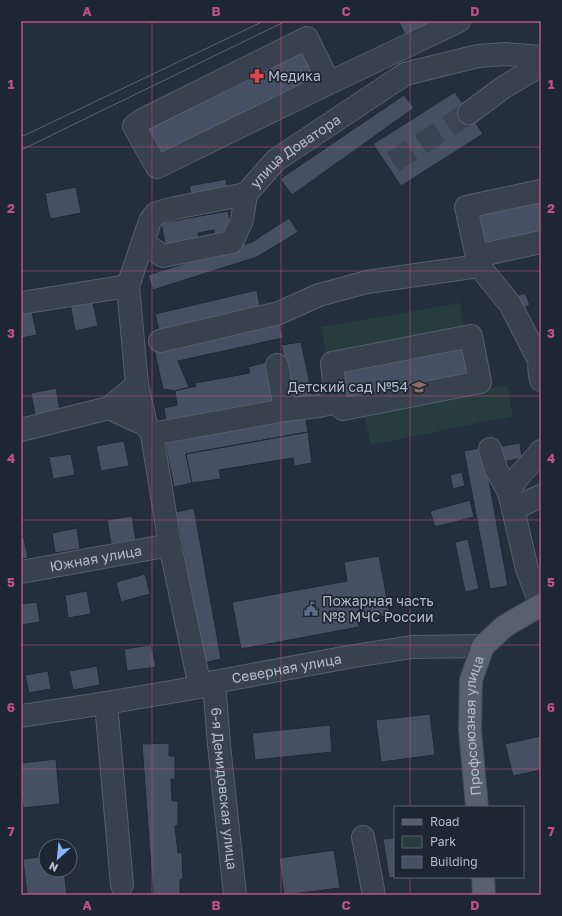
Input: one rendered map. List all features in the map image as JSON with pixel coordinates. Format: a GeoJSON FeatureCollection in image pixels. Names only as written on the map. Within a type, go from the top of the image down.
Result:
{"type":"FeatureCollection","features":[{"type":"Feature","properties":{"kind":"main road"},"geometry":{"type":"LineString","coordinates":[[483,646],[505,626],[541,605]]}},
{"type":"Feature","properties":{"kind":"main road","name":"Профсоюзная улица"},"geometry":{"type":"LineString","coordinates":[[477,806],[470,730],[471,680],[483,646]]}},
{"type":"Feature","properties":{"kind":"main road"},"geometry":{"type":"LineString","coordinates":[[483,878],[484,895]]}},
{"type":"Feature","properties":{"kind":"street"},"geometry":{"type":"LineString","coordinates":[[329,83],[307,38],[142,120],[134,126],[157,168],[459,21]]}},
{"type":"Feature","properties":{"kind":"street","name":"улица Доватора"},"geometry":{"type":"LineString","coordinates":[[128,286],[144,243],[150,221],[156,213],[246,194],[276,160],[405,74],[478,56],[506,54],[541,58]]}},
{"type":"Feature","properties":{"kind":"street"},"geometry":{"type":"LineString","coordinates":[[469,113],[504,87],[541,65]]}},
{"type":"Feature","properties":{"kind":"street"},"geometry":{"type":"LineString","coordinates":[[540,365],[510,304],[478,261],[466,207],[541,191]]}},
{"type":"Feature","properties":{"kind":"street"},"geometry":{"type":"LineString","coordinates":[[144,243],[163,256],[232,242],[242,220],[246,194]]}},
{"type":"Feature","properties":{"kind":"street"},"geometry":{"type":"LineString","coordinates":[[160,341],[279,313],[319,295],[367,282],[478,261],[541,242]]}},
{"type":"Feature","properties":{"kind":"street"},"geometry":{"type":"LineString","coordinates":[[21,303],[128,286]]}},
{"type":"Feature","properties":{"kind":"street","name":"6-я Демидовская улица"},"geometry":{"type":"LineString","coordinates":[[128,286],[137,385],[149,430],[170,545],[207,685],[219,745],[235,895]]}},
{"type":"Feature","properties":{"kind":"street"},"geometry":{"type":"LineString","coordinates":[[471,336],[480,382],[343,409],[336,402],[332,363],[471,336]]}},
{"type":"Feature","properties":{"kind":"street"},"geometry":{"type":"LineString","coordinates":[[277,365],[285,410]]}},
{"type":"Feature","properties":{"kind":"street"},"geometry":{"type":"LineString","coordinates":[[21,430],[109,408],[137,385]]}},
{"type":"Feature","properties":{"kind":"street"},"geometry":{"type":"LineString","coordinates":[[109,408],[149,430],[336,402]]}},
{"type":"Feature","properties":{"kind":"street"},"geometry":{"type":"LineString","coordinates":[[490,449],[496,469],[511,500],[527,569],[541,605]]}},
{"type":"Feature","properties":{"kind":"street"},"geometry":{"type":"LineString","coordinates":[[511,500],[517,478],[541,450]]}},
{"type":"Feature","properties":{"kind":"street"},"geometry":{"type":"LineString","coordinates":[[511,500],[541,496]]}},
{"type":"Feature","properties":{"kind":"street","name":"Южная улица"},"geometry":{"type":"LineString","coordinates":[[21,572],[170,545]]}},
{"type":"Feature","properties":{"kind":"street","name":"Северная улица"},"geometry":{"type":"LineString","coordinates":[[21,716],[106,703],[354,656],[412,647],[483,646]]}},
{"type":"Feature","properties":{"kind":"street"},"geometry":{"type":"LineString","coordinates":[[106,703],[122,885]]}},
{"type":"Feature","properties":{"kind":"street"},"geometry":{"type":"LineString","coordinates":[[363,837],[374,895]]}},
{"type":"Feature","properties":{"kind":"green space"},"geometry":{"type":"Polygon","coordinates":[[[460,303],[464,329],[326,353],[321,327],[460,303]]]}},
{"type":"Feature","properties":{"kind":"green space"},"geometry":{"type":"Polygon","coordinates":[[[507,385],[513,416],[371,445],[364,415],[507,385]]]}},
{"type":"Feature","properties":{"kind":"building"},"geometry":{"type":"Polygon","coordinates":[[[398,21],[442,21],[407,38],[398,21]]]}},
{"type":"Feature","properties":{"kind":"building"},"geometry":{"type":"Polygon","coordinates":[[[301,50],[316,80],[160,157],[145,126],[301,50]]]}},
{"type":"Feature","properties":{"kind":"building"},"geometry":{"type":"Polygon","coordinates":[[[455,92],[483,134],[401,186],[373,144],[455,92]]]}},
{"type":"Feature","properties":{"kind":"building"},"geometry":{"type":"Polygon","coordinates":[[[404,95],[414,108],[292,195],[280,179],[404,95]]]}},
{"type":"Feature","properties":{"kind":"building"},"geometry":{"type":"Polygon","coordinates":[[[226,179],[227,187],[191,194],[189,186],[226,179]]]}},
{"type":"Feature","properties":{"kind":"building"},"geometry":{"type":"Polygon","coordinates":[[[76,187],[81,213],[50,219],[45,193],[76,187]]]}},
{"type":"Feature","properties":{"kind":"building"},"geometry":{"type":"Polygon","coordinates":[[[541,202],[541,234],[482,247],[477,216],[541,202]]]}},
{"type":"Feature","properties":{"kind":"building"},"geometry":{"type":"Polygon","coordinates":[[[228,211],[231,227],[226,228],[227,236],[215,238],[214,230],[198,233],[200,242],[166,248],[161,223],[228,211]]]}},
{"type":"Feature","properties":{"kind":"building"},"geometry":{"type":"Polygon","coordinates":[[[289,218],[298,232],[257,257],[153,290],[148,275],[252,242],[289,218]]]}},
{"type":"Feature","properties":{"kind":"building"},"geometry":{"type":"Polygon","coordinates":[[[257,290],[260,306],[159,330],[155,314],[257,290]]]}},
{"type":"Feature","properties":{"kind":"building"},"geometry":{"type":"Polygon","coordinates":[[[525,293],[530,305],[522,308],[517,296],[525,293]]]}},
{"type":"Feature","properties":{"kind":"building"},"geometry":{"type":"Polygon","coordinates":[[[92,298],[98,326],[75,331],[70,303],[92,298]]]}},
{"type":"Feature","properties":{"kind":"building"},"geometry":{"type":"Polygon","coordinates":[[[32,312],[37,335],[21,338],[21,314],[32,312]]]}},
{"type":"Feature","properties":{"kind":"building"},"geometry":{"type":"Polygon","coordinates":[[[279,320],[283,338],[178,361],[189,387],[175,391],[163,389],[154,349],[279,320]]]}},
{"type":"Feature","properties":{"kind":"building"},"geometry":{"type":"Polygon","coordinates":[[[301,342],[313,399],[294,402],[281,345],[301,342]]]}},
{"type":"Feature","properties":{"kind":"building"},"geometry":{"type":"Polygon","coordinates":[[[467,345],[473,377],[347,403],[340,369],[467,345]]]}},
{"type":"Feature","properties":{"kind":"building"},"geometry":{"type":"Polygon","coordinates":[[[267,362],[276,409],[257,413],[256,404],[166,422],[164,408],[177,405],[175,391],[196,386],[195,383],[250,373],[248,367],[267,362]]]}},
{"type":"Feature","properties":{"kind":"building"},"geometry":{"type":"Polygon","coordinates":[[[56,388],[60,410],[35,415],[31,393],[56,388]]]}},
{"type":"Feature","properties":{"kind":"building"},"geometry":{"type":"Polygon","coordinates":[[[305,414],[308,432],[186,454],[192,483],[174,487],[165,440],[305,414]]]}},
{"type":"Feature","properties":{"kind":"building"},"geometry":{"type":"Polygon","coordinates":[[[308,432],[312,463],[294,466],[293,458],[219,470],[221,479],[192,483],[186,454],[308,432]]]}},
{"type":"Feature","properties":{"kind":"building"},"geometry":{"type":"Polygon","coordinates":[[[124,441],[129,466],[101,471],[96,446],[124,441]]]}},
{"type":"Feature","properties":{"kind":"building"},"geometry":{"type":"Polygon","coordinates":[[[520,443],[522,458],[499,463],[497,447],[520,443]]]}},
{"type":"Feature","properties":{"kind":"building"},"geometry":{"type":"Polygon","coordinates":[[[483,447],[508,586],[490,589],[464,451],[483,447]]]}},
{"type":"Feature","properties":{"kind":"building"},"geometry":{"type":"Polygon","coordinates":[[[71,454],[75,475],[53,479],[49,457],[71,454]]]}},
{"type":"Feature","properties":{"kind":"building"},"geometry":{"type":"Polygon","coordinates":[[[462,472],[465,486],[453,489],[450,475],[462,472]]]}},
{"type":"Feature","properties":{"kind":"building"},"geometry":{"type":"Polygon","coordinates":[[[470,500],[474,517],[435,527],[430,511],[470,500]]]}},
{"type":"Feature","properties":{"kind":"building"},"geometry":{"type":"Polygon","coordinates":[[[194,508],[221,659],[204,663],[176,512],[194,508]]]}},
{"type":"Feature","properties":{"kind":"building"},"geometry":{"type":"Polygon","coordinates":[[[132,516],[136,540],[111,544],[107,520],[132,516]]]}},
{"type":"Feature","properties":{"kind":"building"},"geometry":{"type":"Polygon","coordinates":[[[77,528],[80,549],[55,553],[52,533],[77,528]]]}},
{"type":"Feature","properties":{"kind":"building"},"geometry":{"type":"Polygon","coordinates":[[[21,538],[24,538],[28,558],[21,559],[21,538]]]}},
{"type":"Feature","properties":{"kind":"building"},"geometry":{"type":"Polygon","coordinates":[[[468,539],[479,589],[465,592],[455,542],[468,539]]]}},
{"type":"Feature","properties":{"kind":"building","name":"Пожарная часть №8 МЧС России"},"geometry":{"type":"Polygon","coordinates":[[[379,556],[390,615],[358,621],[359,627],[241,649],[232,602],[347,581],[344,562],[379,556]]]}},
{"type":"Feature","properties":{"kind":"building"},"geometry":{"type":"Polygon","coordinates":[[[145,574],[150,594],[121,602],[116,582],[145,574]]]}},
{"type":"Feature","properties":{"kind":"building"},"geometry":{"type":"Polygon","coordinates":[[[87,591],[91,614],[68,618],[65,595],[87,591]]]}},
{"type":"Feature","properties":{"kind":"building"},"geometry":{"type":"Polygon","coordinates":[[[37,602],[40,622],[21,625],[21,604],[37,602]]]}},
{"type":"Feature","properties":{"kind":"building"},"geometry":{"type":"Polygon","coordinates":[[[151,645],[156,667],[127,671],[124,649],[151,645]]]}},
{"type":"Feature","properties":{"kind":"building"},"geometry":{"type":"Polygon","coordinates":[[[97,666],[100,685],[73,690],[69,671],[97,666]]]}},
{"type":"Feature","properties":{"kind":"building"},"geometry":{"type":"Polygon","coordinates":[[[48,671],[51,689],[29,693],[25,675],[48,671]]]}},
{"type":"Feature","properties":{"kind":"building"},"geometry":{"type":"Polygon","coordinates":[[[430,714],[435,755],[381,762],[376,720],[430,714]]]}},
{"type":"Feature","properties":{"kind":"building"},"geometry":{"type":"Polygon","coordinates":[[[330,725],[332,752],[255,760],[252,733],[330,725]]]}},
{"type":"Feature","properties":{"kind":"building"},"geometry":{"type":"Polygon","coordinates":[[[541,736],[541,770],[513,776],[505,744],[541,736]]]}},
{"type":"Feature","properties":{"kind":"building"},"geometry":{"type":"Polygon","coordinates":[[[169,743],[169,756],[175,756],[175,779],[171,779],[172,801],[178,801],[178,825],[175,826],[178,853],[182,853],[183,879],[180,880],[180,895],[153,895],[142,744],[169,743]]]}},
{"type":"Feature","properties":{"kind":"building"},"geometry":{"type":"Polygon","coordinates":[[[56,759],[60,804],[23,808],[21,763],[56,759]]]}},
{"type":"Feature","properties":{"kind":"building"},"geometry":{"type":"Polygon","coordinates":[[[394,838],[394,877],[389,878],[383,839],[394,838]]]}},
{"type":"Feature","properties":{"kind":"building"},"geometry":{"type":"Polygon","coordinates":[[[334,850],[340,888],[284,895],[279,858],[334,850]]]}},
{"type":"Feature","properties":{"kind":"building"},"geometry":{"type":"Polygon","coordinates":[[[38,857],[38,878],[65,878],[67,895],[27,895],[23,859],[38,857]]]}},
{"type":"Feature","properties":{"kind":"tunnel"},"geometry":{"type":"LineString","coordinates":[[393,162],[469,113]]}},
{"type":"Feature","properties":{"kind":"tram line"},"geometry":{"type":"LineString","coordinates":[[21,137],[264,21]]}},
{"type":"Feature","properties":{"kind":"tram line"},"geometry":{"type":"LineString","coordinates":[[21,150],[286,21]]}},
{"type":"Feature","properties":{"kind":"place","name":"Медика"},"geometry":{"type":"Point","coordinates":[257,76]}},
{"type":"Feature","properties":{"kind":"place","name":"Детский сад №54"},"geometry":{"type":"Point","coordinates":[419,387]}},
{"type":"Feature","properties":{"kind":"place","name":"Пожарная часть №8 МЧС России"},"geometry":{"type":"Point","coordinates":[311,609]}}]}
